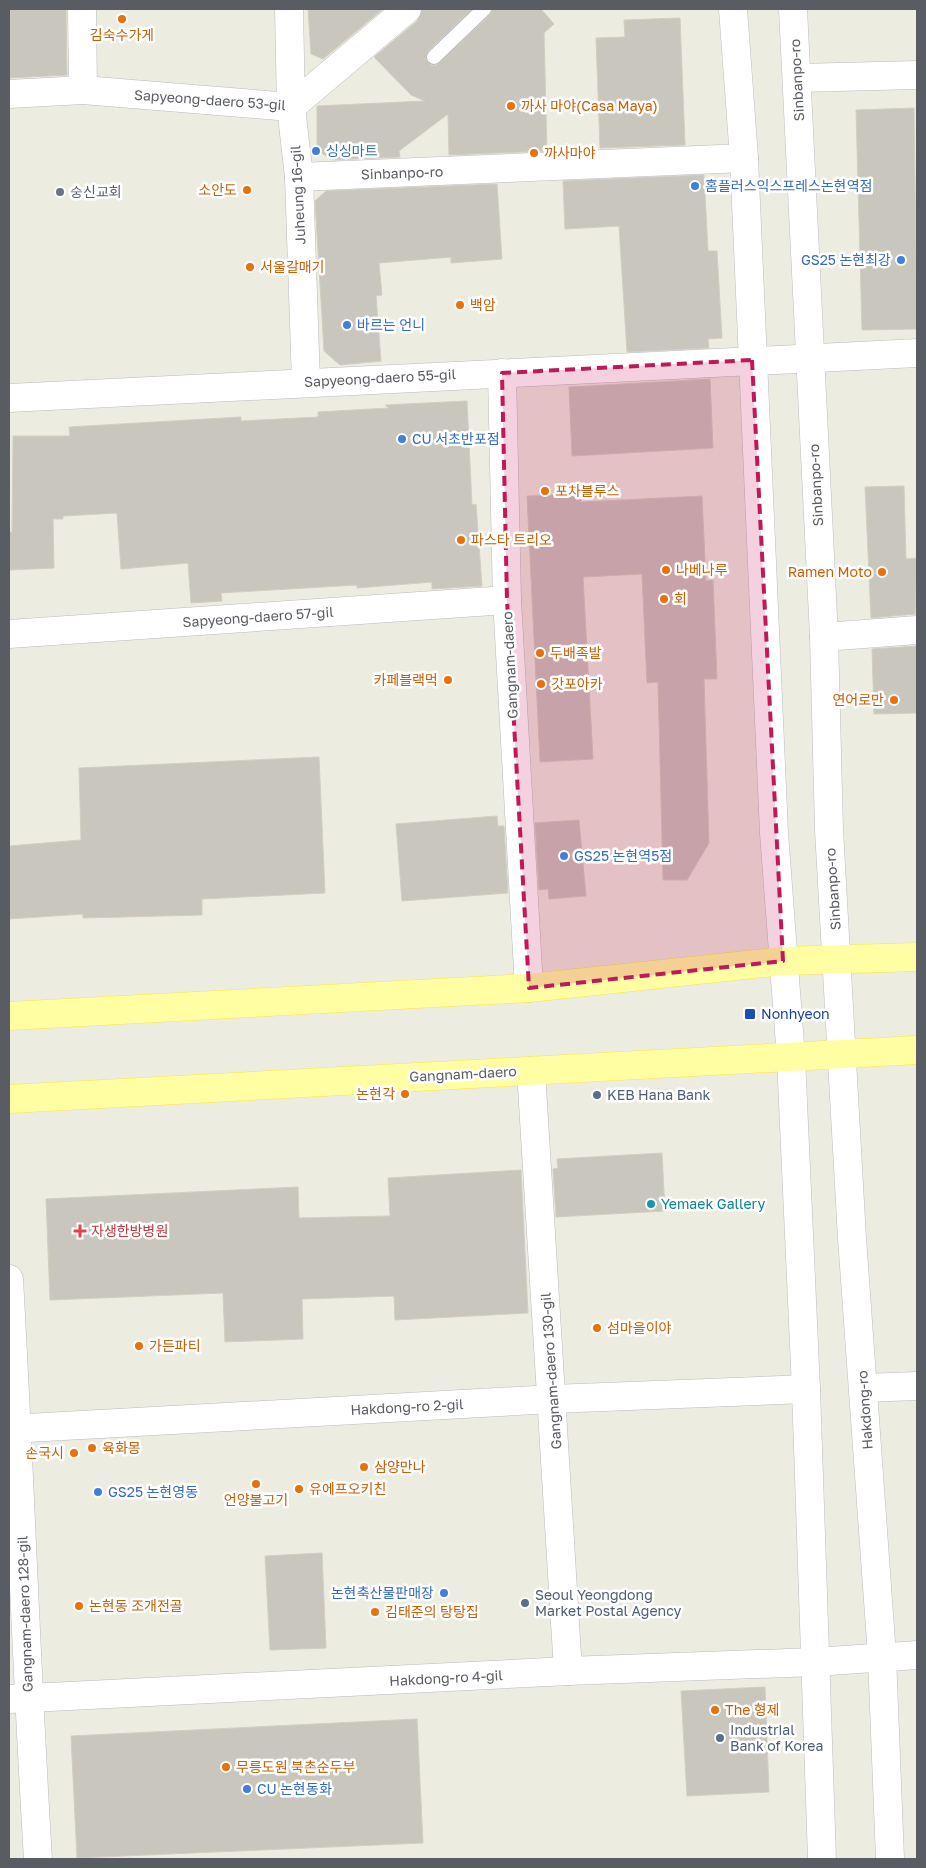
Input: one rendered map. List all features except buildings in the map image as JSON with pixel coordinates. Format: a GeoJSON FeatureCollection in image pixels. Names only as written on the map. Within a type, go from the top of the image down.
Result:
{"type":"FeatureCollection","features":[{"type":"Feature","properties":{"kind":"main road"},"geometry":{"type":"LineString","coordinates":[[9,1016],[529,988],[784,961],[838,961],[917,957]]}},
{"type":"Feature","properties":{"kind":"main road","name":"Gangnam-daero"},"geometry":{"type":"LineString","coordinates":[[9,1099],[917,1050]]}},
{"type":"Feature","properties":{"kind":"street"},"geometry":{"type":"LineString","coordinates":[[82,9],[83,90]]}},
{"type":"Feature","properties":{"kind":"street","name":"Juheung 16-gil"},"geometry":{"type":"LineString","coordinates":[[289,9],[291,107],[299,177],[306,382]]}},
{"type":"Feature","properties":{"kind":"street","name":"Sapyeong-daero 53-gil"},"geometry":{"type":"LineString","coordinates":[[9,94],[83,90],[291,107],[407,9]]}},
{"type":"Feature","properties":{"kind":"street"},"geometry":{"type":"LineString","coordinates":[[733,9],[744,158],[774,833],[791,1058],[806,1389],[822,1859]]}},
{"type":"Feature","properties":{"kind":"street","name":"Sinbanpo-ro"},"geometry":{"type":"LineString","coordinates":[[793,9],[798,78],[808,358],[824,637],[829,830],[838,961]]}},
{"type":"Feature","properties":{"kind":"street"},"geometry":{"type":"LineString","coordinates":[[798,78],[917,75]]}},
{"type":"Feature","properties":{"kind":"street","name":"Sinbanpo-ro"},"geometry":{"type":"LineString","coordinates":[[299,177],[744,158]]}},
{"type":"Feature","properties":{"kind":"street","name":"Sapyeong-daero 55-gil"},"geometry":{"type":"LineString","coordinates":[[9,398],[917,353]]}},
{"type":"Feature","properties":{"kind":"street","name":"Gangnam-daero"},"geometry":{"type":"LineString","coordinates":[[502,373],[506,600],[529,988]]}},
{"type":"Feature","properties":{"kind":"street","name":"Sapyeong-daero 57-gil"},"geometry":{"type":"LineString","coordinates":[[9,634],[506,600]]}},
{"type":"Feature","properties":{"kind":"street"},"geometry":{"type":"LineString","coordinates":[[824,637],[917,630]]}},
{"type":"Feature","properties":{"kind":"street","name":"Hakdong-ro"},"geometry":{"type":"LineString","coordinates":[[838,961],[852,1238],[882,1656],[890,1859]]}},
{"type":"Feature","properties":{"kind":"street","name":"Gangnam-daero 130-gil"},"geometry":{"type":"LineString","coordinates":[[532,1071],[568,1671]]}},
{"type":"Feature","properties":{"kind":"street","name":"Gangnam-daero 128-gil"},"geometry":{"type":"LineString","coordinates":[[9,1279],[18,1699],[38,1859]]}},
{"type":"Feature","properties":{"kind":"street"},"geometry":{"type":"LineString","coordinates":[[864,1388],[917,1386]]}},
{"type":"Feature","properties":{"kind":"street","name":"Hakdong-ro 2-gil"},"geometry":{"type":"LineString","coordinates":[[13,1428],[553,1399],[806,1389]]}},
{"type":"Feature","properties":{"kind":"street","name":"Hakdong-ro 4-gil"},"geometry":{"type":"LineString","coordinates":[[18,1699],[568,1671],[815,1662],[917,1655]]}},
{"type":"Feature","properties":{"kind":"lane"},"geometry":{"type":"LineString","coordinates":[[434,57],[484,9]]}},
{"type":"Feature","properties":{"kind":"highlighted area"},"geometry":{"type":"Polygon","coordinates":[[[752,360],[783,961],[529,988],[507,600],[502,373],[752,360]]]}},
{"type":"Feature","properties":{"kind":"place","name":"김숙수가게"},"geometry":{"type":"Point","coordinates":[122,19]}},
{"type":"Feature","properties":{"kind":"place","name":"까사 마야(Casa Maya)"},"geometry":{"type":"Point","coordinates":[511,106]}},
{"type":"Feature","properties":{"kind":"place","name":"싱싱마트"},"geometry":{"type":"Point","coordinates":[316,151]}},
{"type":"Feature","properties":{"kind":"place","name":"까사마야"},"geometry":{"type":"Point","coordinates":[534,153]}},
{"type":"Feature","properties":{"kind":"place","name":"홈플러스익스프레스논현역점"},"geometry":{"type":"Point","coordinates":[695,186]}},
{"type":"Feature","properties":{"kind":"place","name":"소안도"},"geometry":{"type":"Point","coordinates":[247,190]}},
{"type":"Feature","properties":{"kind":"place","name":"숭신교회"},"geometry":{"type":"Point","coordinates":[60,192]}},
{"type":"Feature","properties":{"kind":"place","name":"GS25 논현최강"},"geometry":{"type":"Point","coordinates":[901,260]}},
{"type":"Feature","properties":{"kind":"place","name":"서울갈매기"},"geometry":{"type":"Point","coordinates":[250,267]}},
{"type":"Feature","properties":{"kind":"place","name":"백암"},"geometry":{"type":"Point","coordinates":[460,305]}},
{"type":"Feature","properties":{"kind":"place","name":"바르는 언니"},"geometry":{"type":"Point","coordinates":[347,325]}},
{"type":"Feature","properties":{"kind":"place","name":"CU 서초반포점"},"geometry":{"type":"Point","coordinates":[402,439]}},
{"type":"Feature","properties":{"kind":"place","name":"포차블루스"},"geometry":{"type":"Point","coordinates":[545,491]}},
{"type":"Feature","properties":{"kind":"place","name":"파스타 트리오"},"geometry":{"type":"Point","coordinates":[461,540]}},
{"type":"Feature","properties":{"kind":"place","name":"나베나루"},"geometry":{"type":"Point","coordinates":[666,570]}},
{"type":"Feature","properties":{"kind":"place","name":"Ramen Moto"},"geometry":{"type":"Point","coordinates":[882,572]}},
{"type":"Feature","properties":{"kind":"place","name":"회"},"geometry":{"type":"Point","coordinates":[664,599]}},
{"type":"Feature","properties":{"kind":"place","name":"두배족발"},"geometry":{"type":"Point","coordinates":[540,653]}},
{"type":"Feature","properties":{"kind":"place","name":"카페블랙먹"},"geometry":{"type":"Point","coordinates":[448,680]}},
{"type":"Feature","properties":{"kind":"place","name":"갓포아카"},"geometry":{"type":"Point","coordinates":[541,684]}},
{"type":"Feature","properties":{"kind":"place","name":"연어로만"},"geometry":{"type":"Point","coordinates":[894,700]}},
{"type":"Feature","properties":{"kind":"place","name":"GS25 논현역5점"},"geometry":{"type":"Point","coordinates":[564,856]}},
{"type":"Feature","properties":{"kind":"place","name":"Nonhyeon"},"geometry":{"type":"Point","coordinates":[750,1014]}},
{"type":"Feature","properties":{"kind":"place","name":"논현각"},"geometry":{"type":"Point","coordinates":[405,1094]}},
{"type":"Feature","properties":{"kind":"place","name":"KEB Hana Bank"},"geometry":{"type":"Point","coordinates":[597,1095]}},
{"type":"Feature","properties":{"kind":"place","name":"Yemaek Gallery"},"geometry":{"type":"Point","coordinates":[651,1204]}},
{"type":"Feature","properties":{"kind":"place","name":"자생한방병원"},"geometry":{"type":"Point","coordinates":[80,1231]}},
{"type":"Feature","properties":{"kind":"place","name":"섬마을이야"},"geometry":{"type":"Point","coordinates":[597,1328]}},
{"type":"Feature","properties":{"kind":"place","name":"가든파티"},"geometry":{"type":"Point","coordinates":[139,1346]}},
{"type":"Feature","properties":{"kind":"place","name":"육화몽"},"geometry":{"type":"Point","coordinates":[92,1448]}},
{"type":"Feature","properties":{"kind":"place","name":"손국시"},"geometry":{"type":"Point","coordinates":[74,1453]}},
{"type":"Feature","properties":{"kind":"place","name":"삼양만나"},"geometry":{"type":"Point","coordinates":[364,1467]}},
{"type":"Feature","properties":{"kind":"place","name":"언양불고기"},"geometry":{"type":"Point","coordinates":[256,1484]}},
{"type":"Feature","properties":{"kind":"place","name":"유에프오키친"},"geometry":{"type":"Point","coordinates":[299,1489]}},
{"type":"Feature","properties":{"kind":"place","name":"GS25 논현영동"},"geometry":{"type":"Point","coordinates":[98,1492]}},
{"type":"Feature","properties":{"kind":"place","name":"논현축산물판매장"},"geometry":{"type":"Point","coordinates":[444,1593]}},
{"type":"Feature","properties":{"kind":"place","name":"Seoul Yeongdong Market Postal Agency"},"geometry":{"type":"Point","coordinates":[525,1603]}},
{"type":"Feature","properties":{"kind":"place","name":"논현동 조개전골"},"geometry":{"type":"Point","coordinates":[79,1606]}},
{"type":"Feature","properties":{"kind":"place","name":"김태준의 탕탕집"},"geometry":{"type":"Point","coordinates":[375,1612]}},
{"type":"Feature","properties":{"kind":"place","name":"The 형제"},"geometry":{"type":"Point","coordinates":[715,1710]}},
{"type":"Feature","properties":{"kind":"place","name":"Industrial Bank of Korea"},"geometry":{"type":"Point","coordinates":[720,1738]}},
{"type":"Feature","properties":{"kind":"place","name":"무릉도원 북촌순두부"},"geometry":{"type":"Point","coordinates":[226,1767]}},
{"type":"Feature","properties":{"kind":"place","name":"CU 논현동화"},"geometry":{"type":"Point","coordinates":[247,1789]}}]}
